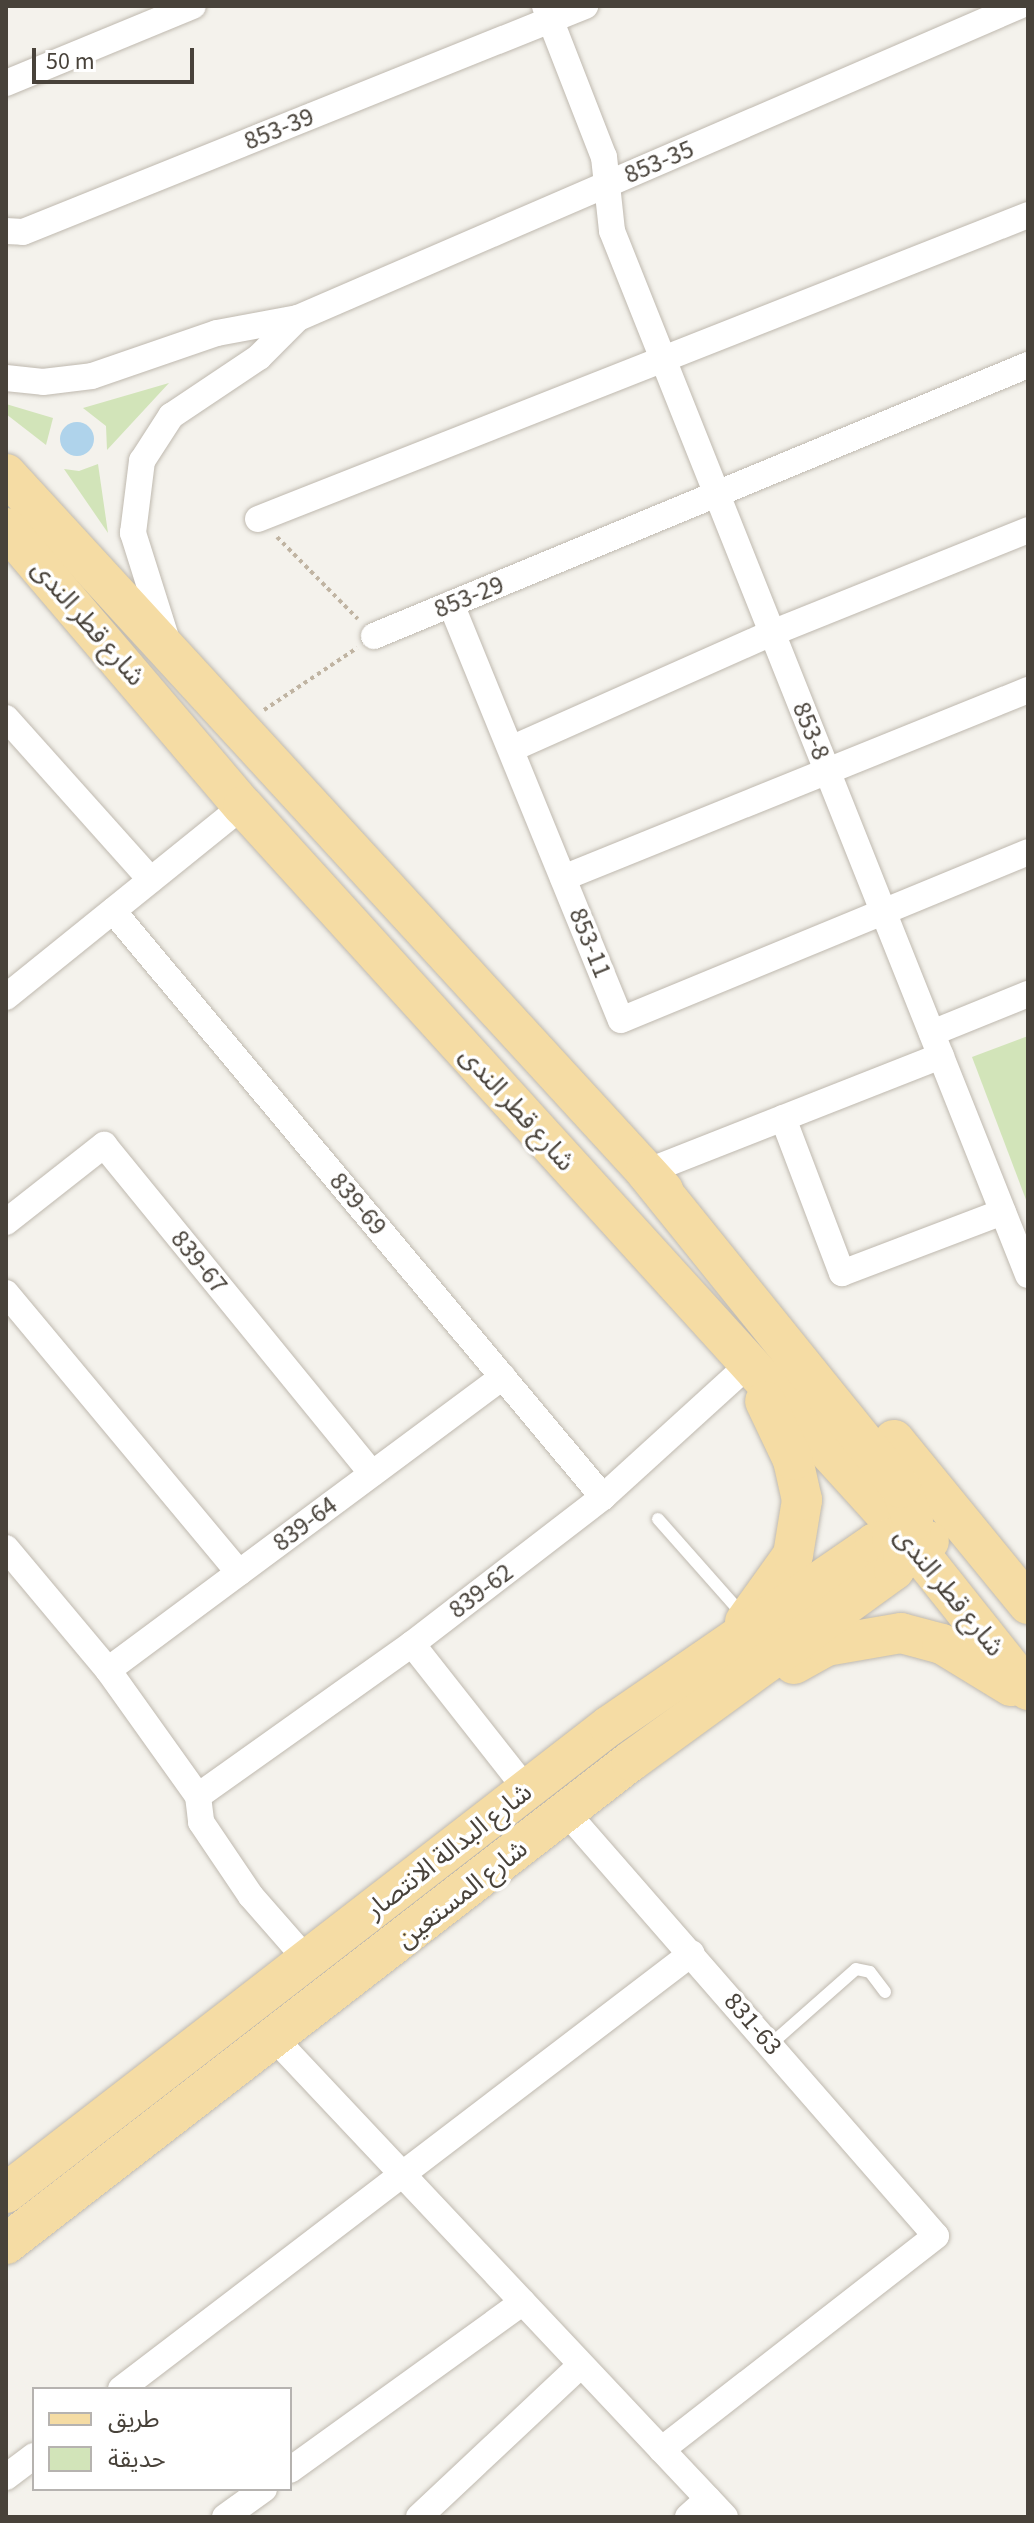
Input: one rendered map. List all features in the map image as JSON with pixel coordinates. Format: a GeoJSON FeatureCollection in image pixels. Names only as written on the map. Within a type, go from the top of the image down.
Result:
{"type":"FeatureCollection","features":[{"type":"Feature","properties":{"kind":"main road","name":"شارع قطر الندى"},"geometry":{"type":"LineString","coordinates":[[6,474],[646,1172],[847,1382],[1028,1604]]}},
{"type":"Feature","properties":{"kind":"main road","name":"شارع قطر الندى"},"geometry":{"type":"LineString","coordinates":[[6,528],[243,806],[908,1539],[1028,1690]]}},
{"type":"Feature","properties":{"kind":"main road"},"geometry":{"type":"LineString","coordinates":[[119,658],[168,650]]}},
{"type":"Feature","properties":{"kind":"main road"},"geometry":{"type":"LineString","coordinates":[[147,691],[160,671],[168,650]]}},
{"type":"Feature","properties":{"kind":"main road"},"geometry":{"type":"LineString","coordinates":[[646,1172],[901,1488],[913,1521],[908,1539],[953,1550],[1028,1616]]}},
{"type":"Feature","properties":{"kind":"main road"},"geometry":{"type":"LineString","coordinates":[[718,1654],[747,1620],[793,1555],[802,1500],[793,1460],[748,1365]]}},
{"type":"Feature","properties":{"kind":"main road","name":"شارع البدالة الانتصار"},"geometry":{"type":"LineString","coordinates":[[6,2193],[609,1726],[718,1654],[875,1543],[908,1539]]}},
{"type":"Feature","properties":{"kind":"main road","name":"شارع المستعين"},"geometry":{"type":"LineString","coordinates":[[6,2244],[276,2040],[631,1761],[894,1570],[908,1539]]}},
{"type":"Feature","properties":{"kind":"main road"},"geometry":{"type":"LineString","coordinates":[[685,1723],[826,1646],[901,1633],[942,1644],[1028,1697]]}},
{"type":"Feature","properties":{"kind":"main road"},"geometry":{"type":"LineString","coordinates":[[609,1726],[631,1761]]}},
{"type":"Feature","properties":{"kind":"street"},"geometry":{"type":"LineString","coordinates":[[6,83],[193,6]]}},
{"type":"Feature","properties":{"kind":"street","name":"853-39"},"geometry":{"type":"LineString","coordinates":[[6,232],[23,232],[547,13],[585,6]]}},
{"type":"Feature","properties":{"kind":"street","name":"853-35"},"geometry":{"type":"LineString","coordinates":[[6,378],[43,382],[92,376],[217,333],[298,318],[1019,6]]}},
{"type":"Feature","properties":{"kind":"street","name":"853-8"},"geometry":{"type":"LineString","coordinates":[[547,13],[599,141],[608,219],[1028,1275]]}},
{"type":"Feature","properties":{"kind":"street"},"geometry":{"type":"LineString","coordinates":[[258,519],[1028,215]]}},
{"type":"Feature","properties":{"kind":"street","name":"853-35"},"geometry":{"type":"LineString","coordinates":[[168,650],[133,533],[142,461],[171,416],[259,357],[298,318]]}},
{"type":"Feature","properties":{"kind":"street","name":"853-29"},"geometry":{"type":"LineString","coordinates":[[374,636],[1028,365]]}},
{"type":"Feature","properties":{"kind":"street"},"geometry":{"type":"LineString","coordinates":[[511,749],[772,633],[1028,530]]}},
{"type":"Feature","properties":{"kind":"street","name":"853-11"},"geometry":{"type":"LineString","coordinates":[[451,604],[621,1020],[883,911]]}},
{"type":"Feature","properties":{"kind":"street"},"geometry":{"type":"LineString","coordinates":[[563,878],[1028,690]]}},
{"type":"Feature","properties":{"kind":"street"},"geometry":{"type":"LineString","coordinates":[[10,730],[151,880]]}},
{"type":"Feature","properties":{"kind":"street"},"geometry":{"type":"LineString","coordinates":[[6,997],[243,806]]}},
{"type":"Feature","properties":{"kind":"street"},"geometry":{"type":"LineString","coordinates":[[883,911],[1028,852]]}},
{"type":"Feature","properties":{"kind":"street","name":"839-69"},"geometry":{"type":"LineString","coordinates":[[113,911],[603,1497]]}},
{"type":"Feature","properties":{"kind":"street"},"geometry":{"type":"LineString","coordinates":[[646,1172],[783,1118],[936,1045],[1028,994]]}},
{"type":"Feature","properties":{"kind":"street"},"geometry":{"type":"LineString","coordinates":[[783,1118],[842,1273],[1003,1212]]}},
{"type":"Feature","properties":{"kind":"street","name":"839-67"},"geometry":{"type":"LineString","coordinates":[[6,1222],[104,1145],[372,1474]]}},
{"type":"Feature","properties":{"kind":"street"},"geometry":{"type":"LineString","coordinates":[[6,1293],[239,1573]]}},
{"type":"Feature","properties":{"kind":"street","name":"839-62"},"geometry":{"type":"LineString","coordinates":[[198,1796],[412,1644],[603,1497],[748,1365]]}},
{"type":"Feature","properties":{"kind":"street","name":"839-64"},"geometry":{"type":"LineString","coordinates":[[108,1670],[503,1377]]}},
{"type":"Feature","properties":{"kind":"street"},"geometry":{"type":"LineString","coordinates":[[6,1548],[108,1670],[198,1796],[201,1822],[251,1896],[308,1961]]}},
{"type":"Feature","properties":{"kind":"street"},"geometry":{"type":"LineString","coordinates":[[412,1644],[527,1790]]}},
{"type":"Feature","properties":{"kind":"street","name":"831-63"},"geometry":{"type":"LineString","coordinates":[[567,1813],[936,2236],[661,2450]]}},
{"type":"Feature","properties":{"kind":"street"},"geometry":{"type":"LineString","coordinates":[[124,2387],[692,1953]]}},
{"type":"Feature","properties":{"kind":"street"},"geometry":{"type":"LineString","coordinates":[[276,2040],[716,2508],[688,2517]]}},
{"type":"Feature","properties":{"kind":"street"},"geometry":{"type":"LineString","coordinates":[[292,2469],[523,2302]]}},
{"type":"Feature","properties":{"kind":"street"},"geometry":{"type":"LineString","coordinates":[[419,2517],[581,2365]]}},
{"type":"Feature","properties":{"kind":"street"},"geometry":{"type":"LineString","coordinates":[[6,2477],[32,2458]]}},
{"type":"Feature","properties":{"kind":"street"},"geometry":{"type":"LineString","coordinates":[[225,2517],[261,2491]]}},
{"type":"Feature","properties":{"kind":"lane"},"geometry":{"type":"LineString","coordinates":[[658,1519],[747,1620]]}},
{"type":"Feature","properties":{"kind":"lane"},"geometry":{"type":"LineString","coordinates":[[771,2044],[856,1969],[870,1972],[885,1992]]}},
{"type":"Feature","properties":{"kind":"path"},"geometry":{"type":"LineString","coordinates":[[238,727],[374,636],[258,519]]}},
{"type":"Feature","properties":{"kind":"green space"},"geometry":{"type":"Polygon","coordinates":[[[169,383],[107,450],[106,426],[83,408],[169,383]]]}},
{"type":"Feature","properties":{"kind":"green space"},"geometry":{"type":"Polygon","coordinates":[[[6,404],[53,418],[46,445],[6,414],[6,404]]]}},
{"type":"Feature","properties":{"kind":"green space"},"geometry":{"type":"Polygon","coordinates":[[[98,464],[108,533],[64,469],[79,471],[98,464]]]}},
{"type":"Feature","properties":{"kind":"green space"},"geometry":{"type":"Polygon","coordinates":[[[1028,1036],[1028,1205],[972,1057],[1028,1036]]]}},
{"type":"Feature","properties":{"kind":"water"},"geometry":{"type":"Polygon","coordinates":[[[77,422],[89,427],[94,439],[89,451],[77,456],[65,451],[60,439],[65,427],[77,422]]]}}]}
